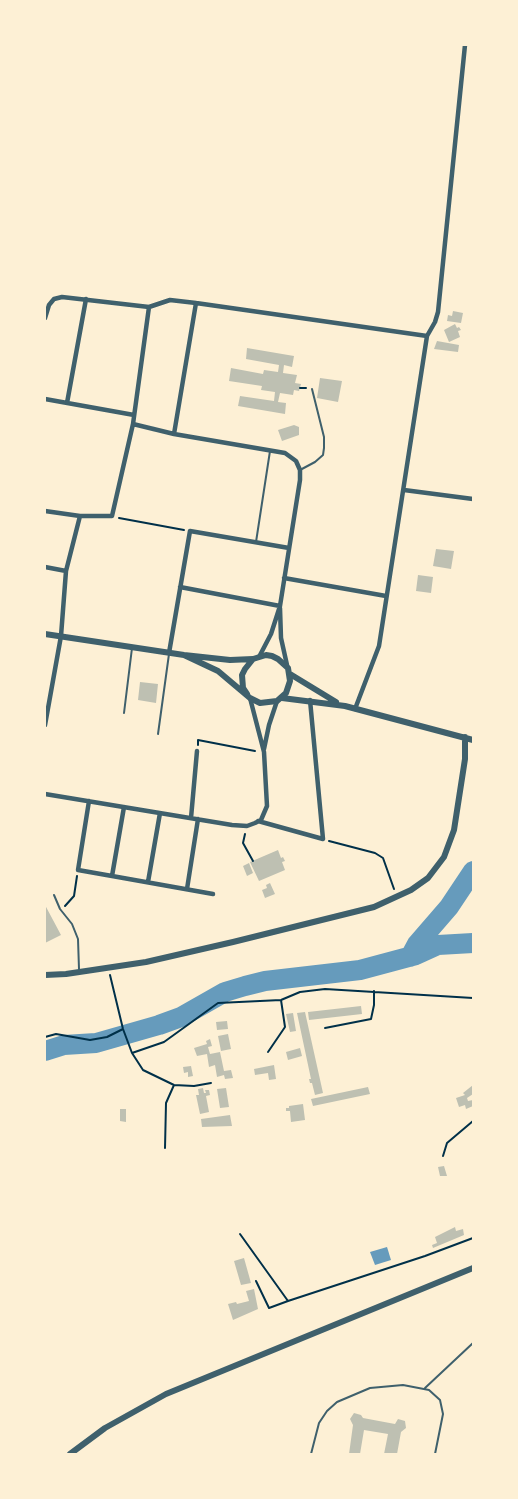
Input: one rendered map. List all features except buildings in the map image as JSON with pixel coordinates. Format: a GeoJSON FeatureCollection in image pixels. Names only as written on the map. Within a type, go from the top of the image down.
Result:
{"type":"FeatureCollection","features":[{"type":"Feature","properties":{"kind":"street"},"geometry":{"type":"LineString","coordinates":[[355,709],[379,646],[427,336],[438,312],[465,45]]}},
{"type":"Feature","properties":{"kind":"street"},"geometry":{"type":"LineString","coordinates":[[45,318],[47,309],[54,299],[62,297],[149,307],[170,300],[427,336]]}},
{"type":"Feature","properties":{"kind":"street"},"geometry":{"type":"LineString","coordinates":[[67,403],[86,299]]}},
{"type":"Feature","properties":{"kind":"street"},"geometry":{"type":"LineString","coordinates":[[174,434],[196,303]]}},
{"type":"Feature","properties":{"kind":"street"},"geometry":{"type":"LineString","coordinates":[[45,511],[80,516],[112,516],[133,424],[149,307]]}},
{"type":"Feature","properties":{"kind":"street"},"geometry":{"type":"LineString","coordinates":[[45,399],[134,415]]}},
{"type":"Feature","properties":{"kind":"street"},"geometry":{"type":"LineString","coordinates":[[45,794],[247,826],[258,821],[267,806],[264,752],[248,696],[243,688],[242,675],[244,669],[256,658],[271,634],[280,606],[300,470],[296,461],[285,453],[174,434],[133,424]]}},
{"type":"Feature","properties":{"kind":"street"},"geometry":{"type":"LineString","coordinates":[[404,490],[473,499]]}},
{"type":"Feature","properties":{"kind":"street"},"geometry":{"type":"LineString","coordinates":[[45,722],[61,636],[66,571],[80,516]]}},
{"type":"Feature","properties":{"kind":"street"},"geometry":{"type":"LineString","coordinates":[[169,653],[190,531],[289,548]]}},
{"type":"Feature","properties":{"kind":"street"},"geometry":{"type":"LineString","coordinates":[[45,567],[66,571]]}},
{"type":"Feature","properties":{"kind":"street"},"geometry":{"type":"LineString","coordinates":[[284,578],[386,596]]}},
{"type":"Feature","properties":{"kind":"street"},"geometry":{"type":"LineString","coordinates":[[180,587],[280,606]]}},
{"type":"Feature","properties":{"kind":"street"},"geometry":{"type":"LineString","coordinates":[[264,752],[271,717],[279,699],[289,687],[289,671],[281,638],[280,606]]}},
{"type":"Feature","properties":{"kind":"street"},"geometry":{"type":"LineString","coordinates":[[45,634],[230,660],[272,656],[284,663],[289,671],[316,692],[345,706]]}},
{"type":"Feature","properties":{"kind":"street"},"geometry":{"type":"LineString","coordinates":[[184,655],[218,671],[248,696],[266,704],[279,699],[310,700],[345,706],[473,740]]}},
{"type":"Feature","properties":{"kind":"street"},"geometry":{"type":"LineString","coordinates":[[258,821],[323,839],[310,700]]}},
{"type":"Feature","properties":{"kind":"street"},"geometry":{"type":"LineString","coordinates":[[45,975],[146,962],[374,907],[398,897],[428,878],[444,857],[454,830],[465,759],[465,737]]}},
{"type":"Feature","properties":{"kind":"street"},"geometry":{"type":"LineString","coordinates":[[190,818],[197,751]]}},
{"type":"Feature","properties":{"kind":"street"},"geometry":{"type":"LineString","coordinates":[[89,801],[78,870],[213,894]]}},
{"type":"Feature","properties":{"kind":"street"},"geometry":{"type":"LineString","coordinates":[[112,876],[124,807]]}},
{"type":"Feature","properties":{"kind":"street"},"geometry":{"type":"LineString","coordinates":[[148,882],[160,813]]}},
{"type":"Feature","properties":{"kind":"street"},"geometry":{"type":"LineString","coordinates":[[187,889],[198,819]]}},
{"type":"Feature","properties":{"kind":"street"},"geometry":{"type":"LineString","coordinates":[[70,1454],[105,1428],[166,1394],[473,1268]]}},
{"type":"Feature","properties":{"kind":"lane"},"geometry":{"type":"LineString","coordinates":[[300,470],[315,462],[322,455],[324,448],[324,436],[312,389]]}},
{"type":"Feature","properties":{"kind":"lane"},"geometry":{"type":"LineString","coordinates":[[256,542],[270,451]]}},
{"type":"Feature","properties":{"kind":"lane"},"geometry":{"type":"LineString","coordinates":[[124,713],[132,648]]}},
{"type":"Feature","properties":{"kind":"lane"},"geometry":{"type":"LineString","coordinates":[[158,734],[169,653]]}},
{"type":"Feature","properties":{"kind":"lane"},"geometry":{"type":"LineString","coordinates":[[54,896],[60,909],[72,924],[78,939],[79,972]]}},
{"type":"Feature","properties":{"kind":"lane"},"geometry":{"type":"LineString","coordinates":[[425,1388],[473,1343]]}},
{"type":"Feature","properties":{"kind":"lane"},"geometry":{"type":"LineString","coordinates":[[311,1454],[319,1423],[337,1402],[360,1391],[381,1386],[403,1385],[425,1388],[437,1396],[442,1409],[435,1454]]}},
{"type":"Feature","properties":{"kind":"path"},"geometry":{"type":"LineString","coordinates":[[112,516],[190,531]]}},
{"type":"Feature","properties":{"kind":"path"},"geometry":{"type":"LineString","coordinates":[[197,751],[198,740],[264,752]]}},
{"type":"Feature","properties":{"kind":"path"},"geometry":{"type":"LineString","coordinates":[[247,826],[243,843],[253,861]]}},
{"type":"Feature","properties":{"kind":"path"},"geometry":{"type":"LineString","coordinates":[[323,839],[375,853],[383,858],[392,887],[398,897]]}},
{"type":"Feature","properties":{"kind":"path"},"geometry":{"type":"LineString","coordinates":[[60,909],[74,896],[78,870]]}},
{"type":"Feature","properties":{"kind":"path"},"geometry":{"type":"LineString","coordinates":[[107,968],[123,1029],[132,1053],[143,1070],[174,1085],[195,1086],[211,1083]]}},
{"type":"Feature","properties":{"kind":"path"},"geometry":{"type":"LineString","coordinates":[[132,1053],[164,1042],[218,1003],[281,1000],[300,992],[325,989],[473,998]]}},
{"type":"Feature","properties":{"kind":"path"},"geometry":{"type":"LineString","coordinates":[[325,1028],[371,1019],[374,991]]}},
{"type":"Feature","properties":{"kind":"path"},"geometry":{"type":"LineString","coordinates":[[268,1052],[285,1027],[281,1000]]}},
{"type":"Feature","properties":{"kind":"path"},"geometry":{"type":"LineString","coordinates":[[45,1037],[56,1034],[90,1040],[107,1037],[123,1029]]}},
{"type":"Feature","properties":{"kind":"path"},"geometry":{"type":"LineString","coordinates":[[165,1148],[166,1103],[174,1085]]}},
{"type":"Feature","properties":{"kind":"path"},"geometry":{"type":"LineString","coordinates":[[443,1156],[447,1143],[473,1121]]}},
{"type":"Feature","properties":{"kind":"path"},"geometry":{"type":"LineString","coordinates":[[240,1234],[288,1301]]}},
{"type":"Feature","properties":{"kind":"path"},"geometry":{"type":"LineString","coordinates":[[256,1281],[269,1308],[473,1238]]}},
{"type":"Feature","properties":{"kind":"water"},"geometry":{"type":"Polygon","coordinates":[[[387,1247],[391,1260],[375,1265],[370,1252],[387,1247]]]}},
{"type":"Feature","properties":{"kind":"waterway"},"geometry":{"type":"LineString","coordinates":[[410,957],[417,944],[449,907],[473,871]]}},
{"type":"Feature","properties":{"kind":"waterway"},"geometry":{"type":"LineString","coordinates":[[45,1051],[64,1045],[96,1043],[159,1025],[181,1017],[225,992],[245,986],[265,981],[360,970],[416,955],[438,945],[473,943]]}}]}
